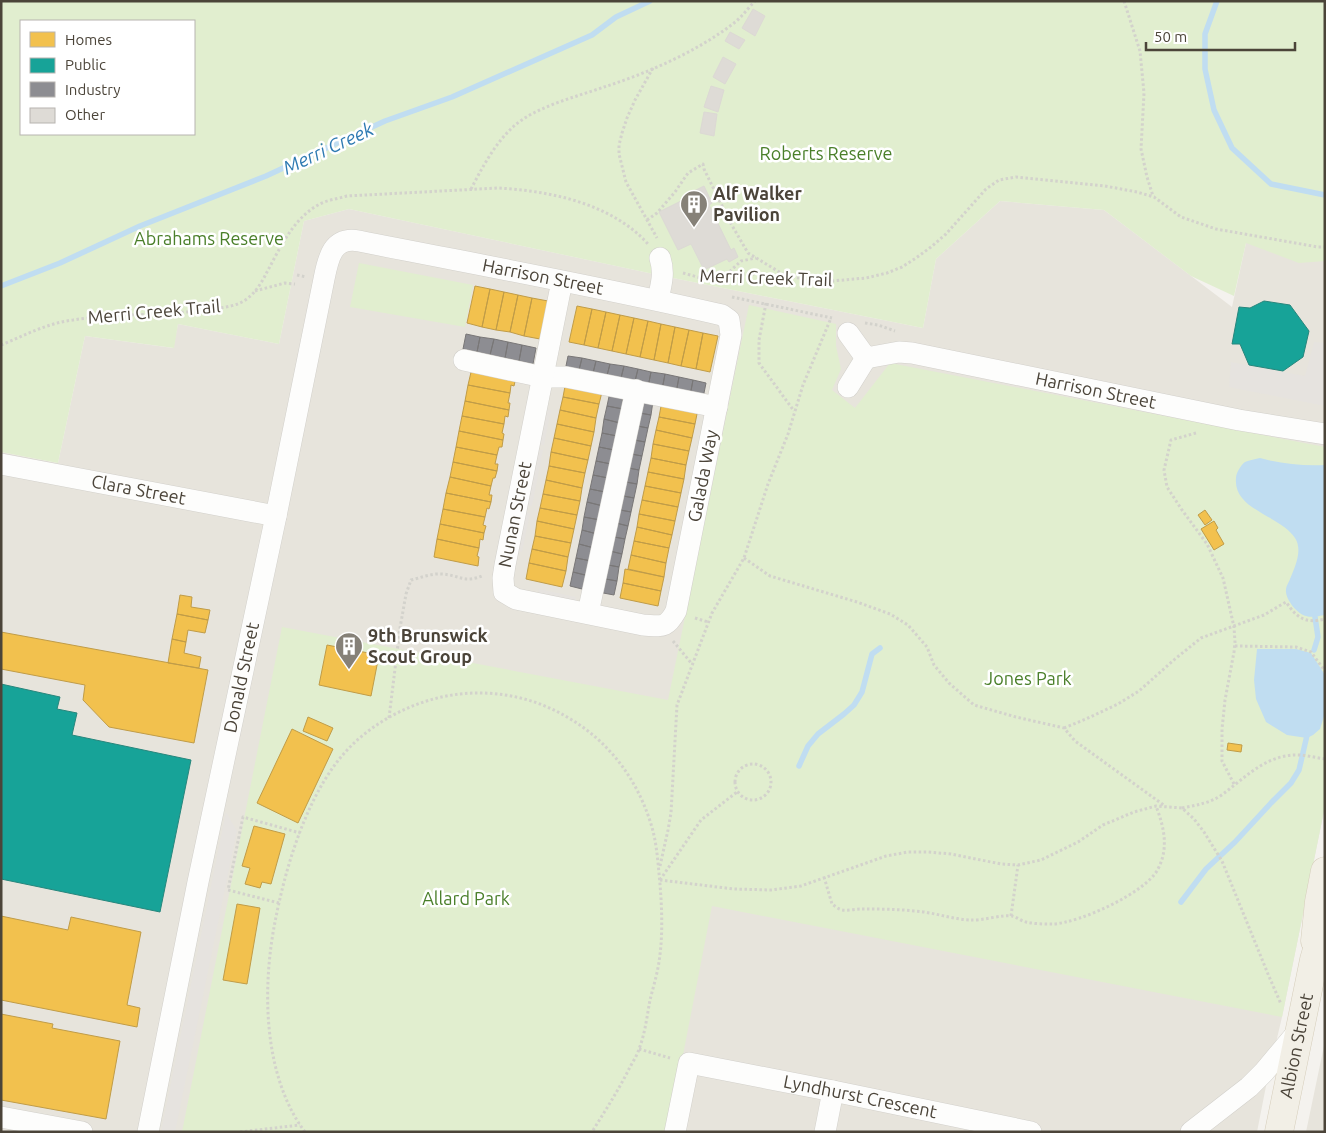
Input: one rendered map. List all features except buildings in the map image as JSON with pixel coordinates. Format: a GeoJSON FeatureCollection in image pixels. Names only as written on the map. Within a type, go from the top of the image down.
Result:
{"type":"FeatureCollection","features":[{"type":"Feature","properties":{"kind":"main road","name":"Albion Street"},"geometry":{"type":"LineString","coordinates":[[1314,960],[1325,871]]}},
{"type":"Feature","properties":{"kind":"main road","name":"Albion Street"},"geometry":{"type":"LineString","coordinates":[[1279,1132],[1314,960],[1325,922]]}},
{"type":"Feature","properties":{"kind":"street","name":"Harrison Street"},"geometry":{"type":"LineString","coordinates":[[354,240],[658,300],[722,314],[729,320]]}},
{"type":"Feature","properties":{"kind":"street","name":"Donald Street"},"geometry":{"type":"LineString","coordinates":[[148,1132],[327,262],[334,248],[340,243],[354,240]]}},
{"type":"Feature","properties":{"kind":"street"},"geometry":{"type":"LineString","coordinates":[[658,300],[663,276],[660,258]]}},
{"type":"Feature","properties":{"kind":"street","name":"Nunan Street"},"geometry":{"type":"LineString","coordinates":[[562,281],[505,565],[503,578],[504,592],[516,599],[643,625],[662,626]]}},
{"type":"Feature","properties":{"kind":"street","name":"Galada Way"},"geometry":{"type":"LineString","coordinates":[[662,626],[670,621],[676,611],[731,335],[729,320]]}},
{"type":"Feature","properties":{"kind":"street"},"geometry":{"type":"LineString","coordinates":[[848,387],[866,358],[849,325]]}},
{"type":"Feature","properties":{"kind":"street","name":"Harrison Street"},"geometry":{"type":"LineString","coordinates":[[866,358],[899,352],[912,353],[1239,420],[1325,434]]}},
{"type":"Feature","properties":{"kind":"street"},"geometry":{"type":"LineString","coordinates":[[464,360],[543,377],[566,377],[717,407]]}},
{"type":"Feature","properties":{"kind":"street"},"geometry":{"type":"LineString","coordinates":[[588,614],[636,390]]}},
{"type":"Feature","properties":{"kind":"street","name":"Clara Street"},"geometry":{"type":"LineString","coordinates":[[1,464],[276,516]]}},
{"type":"Feature","properties":{"kind":"street"},"geometry":{"type":"LineString","coordinates":[[1192,1132],[1249,1087],[1300,1029]]}},
{"type":"Feature","properties":{"kind":"street"},"geometry":{"type":"LineString","coordinates":[[675,1132],[689,1064]]}},
{"type":"Feature","properties":{"kind":"street","name":"Lyndhurst Crescent"},"geometry":{"type":"LineString","coordinates":[[689,1064],[833,1091],[1031,1132]]}},
{"type":"Feature","properties":{"kind":"street"},"geometry":{"type":"LineString","coordinates":[[825,1132],[833,1091]]}},
{"type":"Feature","properties":{"kind":"street"},"geometry":{"type":"LineString","coordinates":[[1,1117],[27,1127],[82,1132]]}},
{"type":"Feature","properties":{"kind":"path"},"geometry":{"type":"LineString","coordinates":[[470,190],[484,164],[505,135],[521,121],[552,105],[615,84],[696,48],[735,22],[755,1]]}},
{"type":"Feature","properties":{"kind":"path"},"geometry":{"type":"LineString","coordinates":[[1124,1],[1140,51],[1144,93],[1141,149],[1147,177],[1154,197]]}},
{"type":"Feature","properties":{"kind":"path"},"geometry":{"type":"LineString","coordinates":[[653,68],[627,118],[619,145],[620,162],[626,182],[661,246],[660,258]]}},
{"type":"Feature","properties":{"kind":"path"},"geometry":{"type":"LineString","coordinates":[[647,220],[657,213],[688,173],[703,164],[730,222],[748,253],[788,277]]}},
{"type":"Feature","properties":{"kind":"path","name":"Merri Creek Trail"},"geometry":{"type":"LineString","coordinates":[[1,345],[44,327],[72,320],[185,312],[232,305],[247,298],[255,291],[291,231],[309,211],[318,205],[347,196],[498,188],[519,189],[568,199],[611,215],[634,230],[671,267],[691,276],[709,278],[746,274],[832,280],[866,278],[887,273],[902,267],[932,247],[986,189],[999,180],[1007,178],[1105,186],[1138,192],[1154,197],[1181,217],[1216,229],[1325,247]]}},
{"type":"Feature","properties":{"kind":"path"},"geometry":{"type":"LineString","coordinates":[[726,275],[740,261],[756,258]]}},
{"type":"Feature","properties":{"kind":"path"},"geometry":{"type":"LineString","coordinates":[[255,291],[285,283],[295,284]]}},
{"type":"Feature","properties":{"kind":"path"},"geometry":{"type":"LineString","coordinates":[[728,296],[830,318],[849,325],[878,325],[911,338],[912,353]]}},
{"type":"Feature","properties":{"kind":"path"},"geometry":{"type":"LineString","coordinates":[[766,303],[759,340],[759,363],[795,412]]}},
{"type":"Feature","properties":{"kind":"path"},"geometry":{"type":"LineString","coordinates":[[659,869],[671,813],[677,704],[712,613],[744,558],[768,484],[788,434],[803,385],[830,318]]}},
{"type":"Feature","properties":{"kind":"path"},"geometry":{"type":"LineString","coordinates":[[1202,431],[1171,440],[1164,470],[1167,487],[1207,544],[1223,578],[1234,627],[1235,646],[1225,700],[1222,729],[1222,761],[1234,784]]}},
{"type":"Feature","properties":{"kind":"path"},"geometry":{"type":"LineString","coordinates":[[744,558],[770,576],[890,614],[908,625],[927,647],[934,665],[949,683],[974,705],[1064,728],[1118,704],[1139,691],[1201,638],[1264,615],[1286,602],[1293,613],[1306,621],[1324,620]]}},
{"type":"Feature","properties":{"kind":"path"},"geometry":{"type":"LineString","coordinates":[[389,718],[400,628],[406,594],[411,580],[441,574],[468,580],[478,578],[505,565]]}},
{"type":"Feature","properties":{"kind":"path"},"geometry":{"type":"LineString","coordinates":[[662,626],[692,664]]}},
{"type":"Feature","properties":{"kind":"path"},"geometry":{"type":"LineString","coordinates":[[1235,646],[1296,647],[1311,652],[1325,671]]}},
{"type":"Feature","properties":{"kind":"path"},"geometry":{"type":"LineString","coordinates":[[305,1132],[287,1102],[277,1073],[272,1050],[268,1013],[268,966],[287,868],[310,808],[336,764],[350,747],[389,718],[410,707],[447,696],[492,693],[536,701],[575,721],[593,734],[623,766],[636,787],[652,826],[659,869],[663,916],[659,962],[639,1049],[619,1089],[592,1132]]}},
{"type":"Feature","properties":{"kind":"path"},"geometry":{"type":"LineString","coordinates":[[1064,728],[1075,741],[1166,806]]}},
{"type":"Feature","properties":{"kind":"path"},"geometry":{"type":"LineString","coordinates":[[660,880],[734,889],[772,890],[801,886],[886,856],[908,852],[951,854],[1001,864],[1018,865],[1041,860],[1078,842],[1103,825],[1134,812],[1156,806],[1182,808],[1210,801],[1223,794],[1254,770],[1282,756],[1311,756],[1325,759]]}},
{"type":"Feature","properties":{"kind":"path"},"geometry":{"type":"LineString","coordinates":[[755,764],[765,768],[769,773],[771,779],[769,792],[759,800],[747,800],[737,792],[734,780],[738,770],[743,766],[755,764]]}},
{"type":"Feature","properties":{"kind":"path"},"geometry":{"type":"LineString","coordinates":[[660,880],[701,820],[737,792]]}},
{"type":"Feature","properties":{"kind":"path"},"geometry":{"type":"LineString","coordinates":[[824,877],[832,904],[841,910],[916,911],[972,920],[1011,916],[1025,922],[1054,924],[1070,921],[1092,914],[1119,901],[1152,877],[1158,869],[1165,836],[1156,806]]}},
{"type":"Feature","properties":{"kind":"path"},"geometry":{"type":"LineString","coordinates":[[1182,808],[1194,819],[1222,861],[1282,1006]]}},
{"type":"Feature","properties":{"kind":"path"},"geometry":{"type":"LineString","coordinates":[[279,903],[228,890],[243,817],[300,833]]}},
{"type":"Feature","properties":{"kind":"path"},"geometry":{"type":"LineString","coordinates":[[1011,916],[1018,865]]}},
{"type":"Feature","properties":{"kind":"path"},"geometry":{"type":"LineString","coordinates":[[639,1049],[689,1064]]}},
{"type":"Feature","properties":{"kind":"path"},"geometry":{"type":"LineString","coordinates":[[240,1132],[300,1125]]}},
{"type":"Feature","properties":{"kind":"shaded area"},"geometry":{"type":"Polygon","coordinates":[[[1000,201],[1104,210],[1232,307],[1246,243],[1325,234],[1325,806],[1257,1132],[1,1132],[1,452],[58,463],[85,336],[173,348],[178,324],[279,344],[304,221],[349,209],[663,276],[923,328],[936,259],[1000,201]]]}},
{"type":"Feature","properties":{"kind":"shaded area"},"geometry":{"type":"Polygon","coordinates":[[[1314,342],[1325,343],[1325,406],[1229,387],[1231,362],[1305,376],[1314,342]]]}},
{"type":"Feature","properties":{"kind":"shaded area"},"geometry":{"type":"Polygon","coordinates":[[[544,409],[551,410],[544,445],[536,444],[544,409]]]}},
{"type":"Feature","properties":{"kind":"shaded area"},"geometry":{"type":"Polygon","coordinates":[[[536,449],[543,450],[532,506],[524,504],[536,449]]]}},
{"type":"Feature","properties":{"kind":"shaded area"},"geometry":{"type":"Polygon","coordinates":[[[523,512],[530,513],[522,552],[515,550],[523,512]]]}},
{"type":"Feature","properties":{"kind":"shaded area"},"geometry":{"type":"Polygon","coordinates":[[[539,589],[576,597],[575,603],[538,596],[539,589]]]}},
{"type":"Feature","properties":{"kind":"shaded area"},"geometry":{"type":"Polygon","coordinates":[[[226,812],[237,831],[175,1132],[161,1132],[226,812]]]}},
{"type":"Feature","properties":{"kind":"shaded area"},"geometry":{"type":"Polygon","coordinates":[[[1325,1041],[1325,1132],[1306,1132],[1325,1041]]]}},
{"type":"Feature","properties":{"kind":"green space","name":"Roberts Reserve"},"geometry":{"type":"Polygon","coordinates":[[[1,1],[1325,1],[1325,261],[1299,263],[1246,243],[1234,296],[1191,276],[1104,210],[1000,201],[936,259],[923,328],[663,276],[349,209],[304,221],[279,344],[178,324],[174,348],[85,336],[58,463],[1,452],[1,1]]]}},
{"type":"Feature","properties":{"kind":"green space"},"geometry":{"type":"Polygon","coordinates":[[[359,263],[473,285],[465,327],[350,307],[359,263]]]}},
{"type":"Feature","properties":{"kind":"green space","name":"Jones Park"},"geometry":{"type":"Polygon","coordinates":[[[749,305],[836,324],[836,346],[841,369],[832,390],[855,408],[890,363],[1325,447],[1325,806],[1282,1017],[712,906],[668,1132],[182,1132],[282,627],[668,700],[749,305]]]}},
{"type":"Feature","properties":{"kind":"water"},"geometry":{"type":"Polygon","coordinates":[[[1260,458],[1292,464],[1325,465],[1325,615],[1306,616],[1292,606],[1287,598],[1286,590],[1298,553],[1295,538],[1279,523],[1249,505],[1237,489],[1236,476],[1240,467],[1245,462],[1260,458]]]}},
{"type":"Feature","properties":{"kind":"water"},"geometry":{"type":"Polygon","coordinates":[[[1257,649],[1296,649],[1311,653],[1325,675],[1325,713],[1320,729],[1313,735],[1307,738],[1287,735],[1266,722],[1256,699],[1254,680],[1257,649]]]}},
{"type":"Feature","properties":{"kind":"waterway","name":"Merri Creek"},"geometry":{"type":"LineString","coordinates":[[1,286],[60,263],[140,226],[266,176],[385,121],[452,97],[592,35],[616,17],[650,1]]}},
{"type":"Feature","properties":{"kind":"waterway","name":"Merri Creek"},"geometry":{"type":"LineString","coordinates":[[1217,1],[1205,34],[1205,69],[1214,110],[1232,148],[1271,184],[1325,195]]}},
{"type":"Feature","properties":{"kind":"waterway"},"geometry":{"type":"LineString","coordinates":[[1314,650],[1318,637],[1315,617]]}},
{"type":"Feature","properties":{"kind":"waterway"},"geometry":{"type":"LineString","coordinates":[[799,766],[808,746],[818,734],[854,705],[862,692],[872,654],[880,648]]}},
{"type":"Feature","properties":{"kind":"waterway"},"geometry":{"type":"LineString","coordinates":[[1181,902],[1206,869],[1235,842],[1291,783],[1299,770],[1308,731]]}},
{"type":"Feature","properties":{"kind":"place","name":"Alf Walker Pavilion"},"geometry":{"type":"Point","coordinates":[694,228]}},
{"type":"Feature","properties":{"kind":"place","name":"9th Brunswick Scout Group"},"geometry":{"type":"Point","coordinates":[349,670]}},
{"type":"Feature","properties":{"kind":"park label","name":"Abrahams Reserve"},"geometry":{"type":"Point","coordinates":[209,239]}},
{"type":"Feature","properties":{"kind":"park label","name":"Allard Park"},"geometry":{"type":"Point","coordinates":[466,899]}}]}
